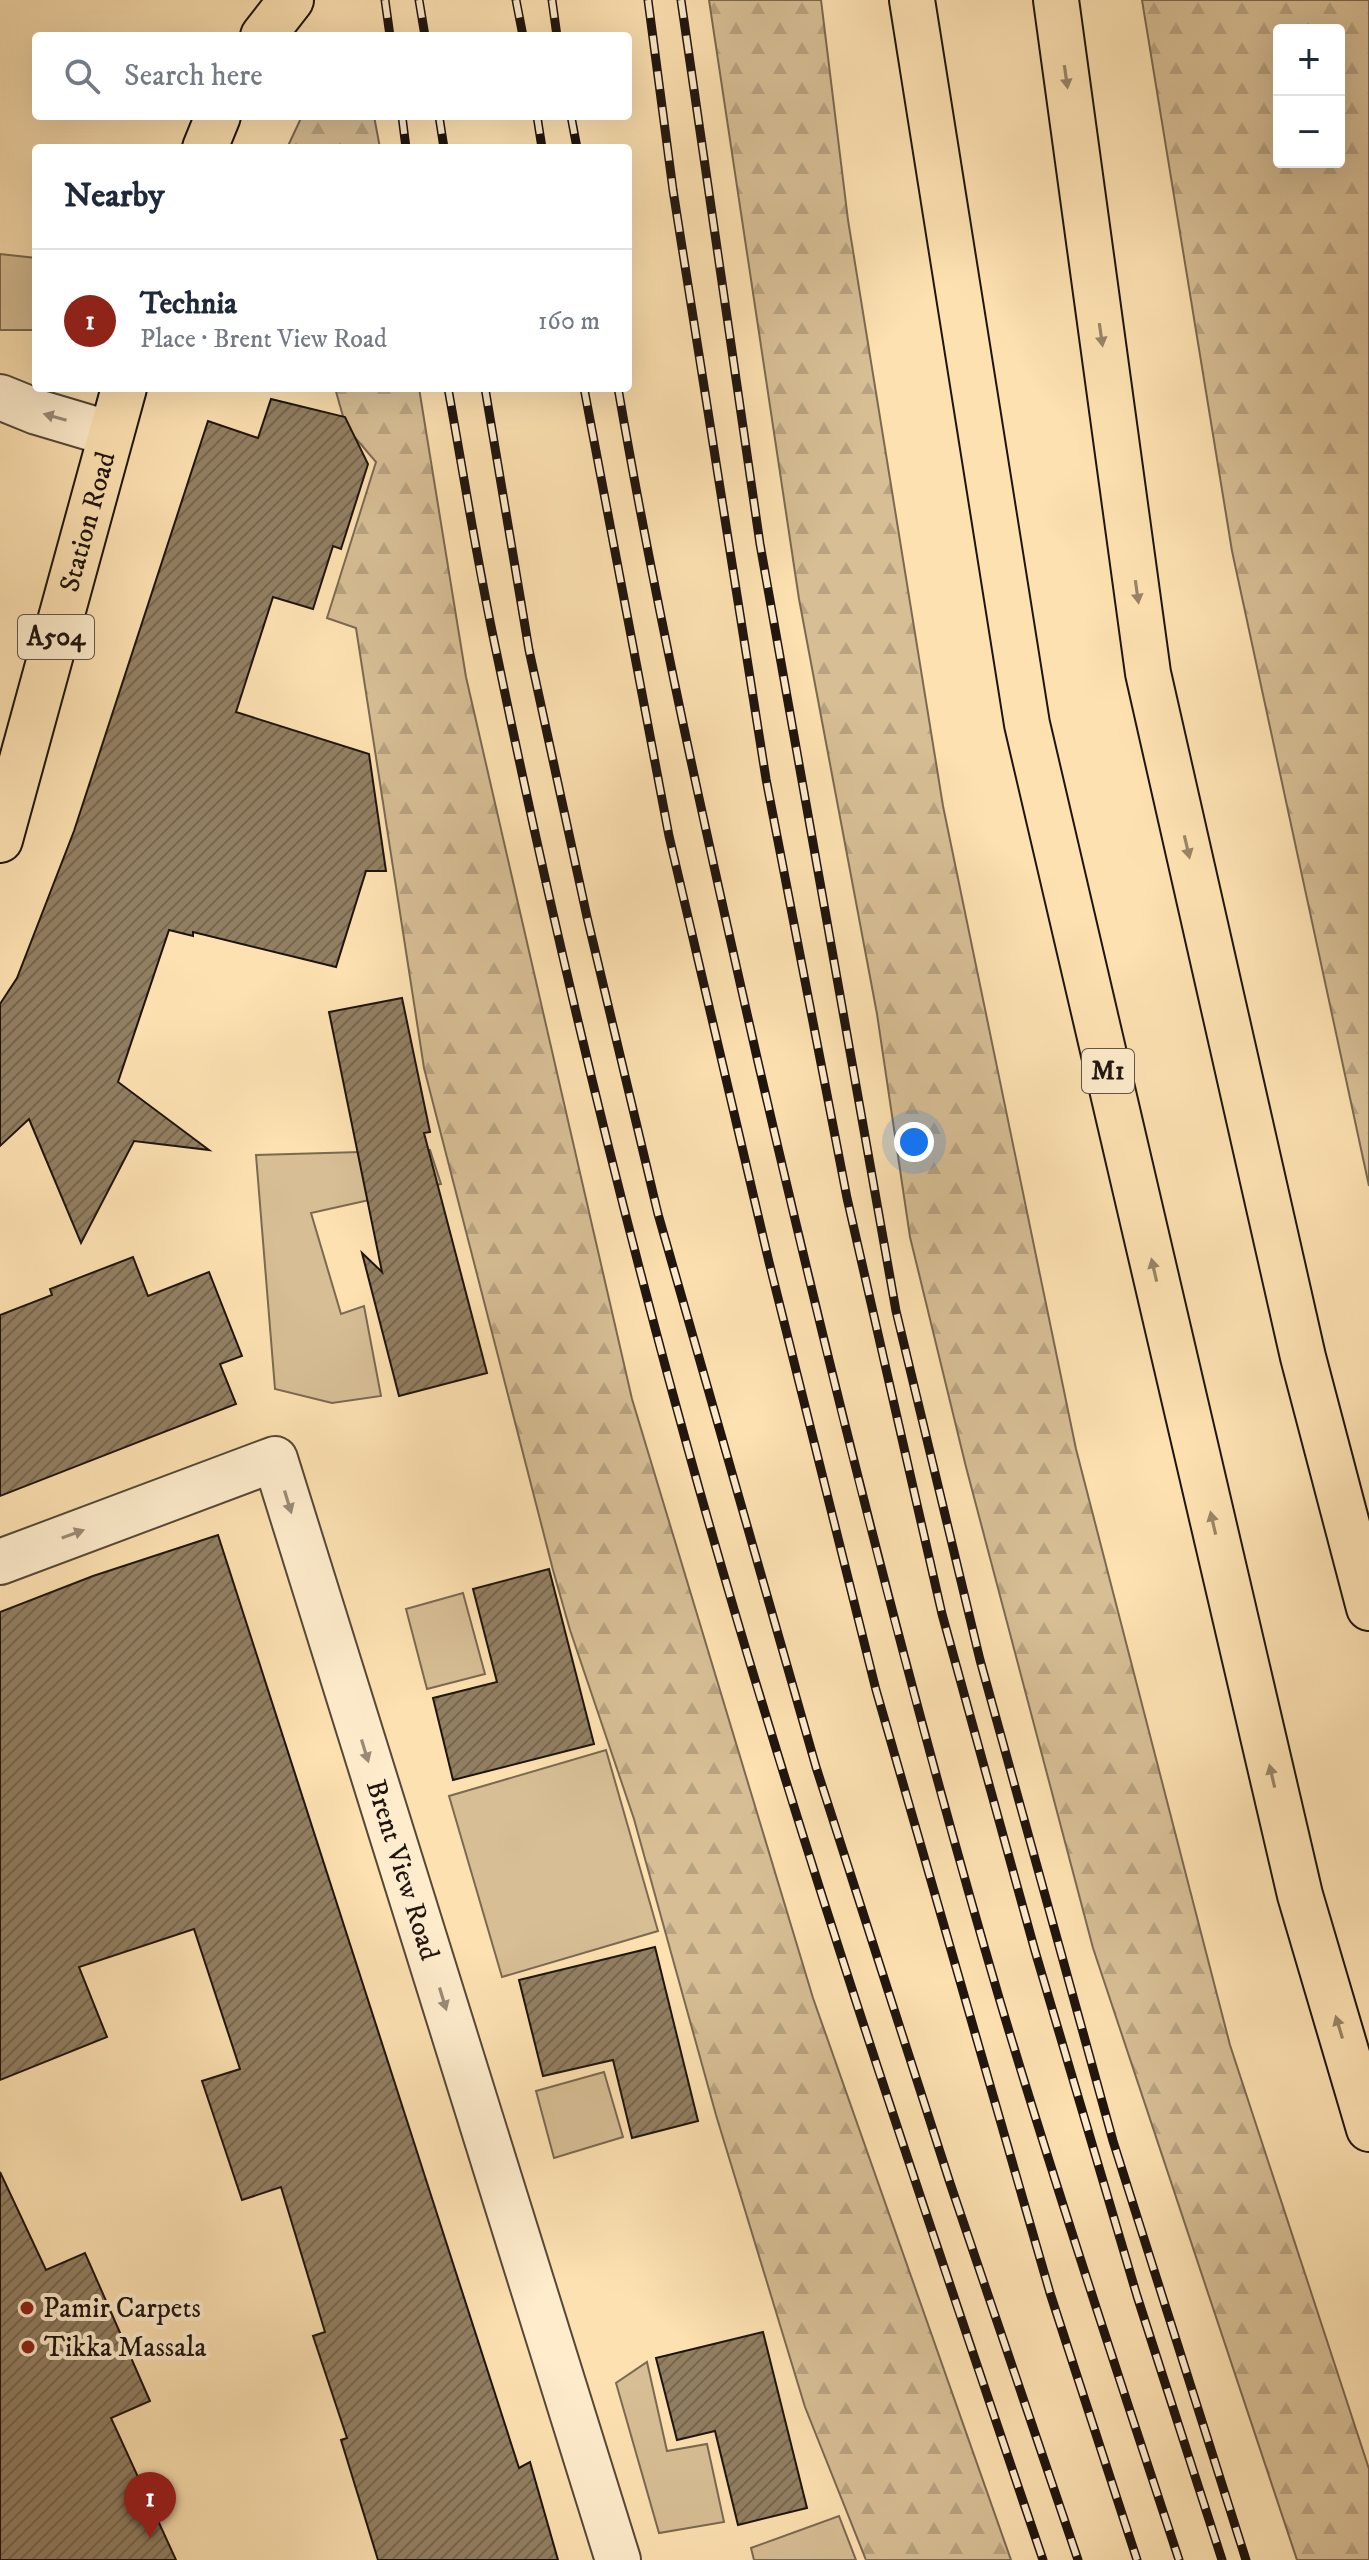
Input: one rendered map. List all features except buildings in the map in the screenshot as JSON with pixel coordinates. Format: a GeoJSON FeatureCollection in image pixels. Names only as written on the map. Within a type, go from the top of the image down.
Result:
{"type":"FeatureCollection","features":[{"type":"Feature","properties":{"kind":"main road"},"geometry":{"type":"LineString","coordinates":[[266,32],[291,0]]}},
{"type":"Feature","properties":{"kind":"main road","name":"M1"},"geometry":{"type":"LineString","coordinates":[[912,0],[1027,724],[1300,1895],[1369,2129]]}},
{"type":"Feature","properties":{"kind":"main road"},"geometry":{"type":"LineString","coordinates":[[1056,0],[1148,673],[1303,1357],[1369,1608]]}},
{"type":"Feature","properties":{"kind":"main road"},"geometry":{"type":"LineString","coordinates":[[207,144],[216,120]]}},
{"type":"Feature","properties":{"kind":"main road","name":"Station Road"},"geometry":{"type":"LineString","coordinates":[[0,840],[123,392]]}},
{"type":"Feature","properties":{"kind":"street"},"geometry":{"type":"LineString","coordinates":[[0,397],[111,434]]}},
{"type":"Feature","properties":{"kind":"street","name":"Brent View Road"},"geometry":{"type":"LineString","coordinates":[[0,1562],[275,1459],[618,2560]]}},
{"type":"Feature","properties":{"kind":"green space"},"geometry":{"type":"Polygon","coordinates":[[[709,0],[821,0],[848,220],[943,806],[1076,1449],[1230,2045],[1369,2469],[1369,2560],[1297,2560],[1093,1948],[966,1467],[910,1237],[877,1014],[799,599],[709,0]]]}},
{"type":"Feature","properties":{"kind":"green space"},"geometry":{"type":"Polygon","coordinates":[[[1142,0],[1369,0],[1369,1186],[1232,551],[1142,0]]]}},
{"type":"Feature","properties":{"kind":"green space"},"geometry":{"type":"Polygon","coordinates":[[[300,120],[375,120],[379,144],[289,144],[300,120]]]}},
{"type":"Feature","properties":{"kind":"green space"},"geometry":{"type":"Polygon","coordinates":[[[0,254],[32,258],[32,330],[0,330],[0,254]]]}},
{"type":"Feature","properties":{"kind":"green space"},"geometry":{"type":"Polygon","coordinates":[[[336,392],[420,392],[466,677],[632,1399],[813,1998],[1011,2560],[866,2560],[805,2407],[716,2115],[634,1819],[570,1630],[424,1068],[356,628],[327,618],[376,462],[346,427],[336,392]]]}},
{"type":"Feature","properties":{"kind":"green space"},"geometry":{"type":"Polygon","coordinates":[[[430,1150],[441,1184],[311,1213],[341,1314],[364,1306],[381,1396],[332,1403],[275,1389],[256,1155],[430,1150]]]}},
{"type":"Feature","properties":{"kind":"green space"},"geometry":{"type":"Polygon","coordinates":[[[463,1593],[485,1674],[427,1689],[406,1609],[463,1593]]]}},
{"type":"Feature","properties":{"kind":"green space"},"geometry":{"type":"Polygon","coordinates":[[[606,1750],[658,1931],[502,1977],[449,1796],[606,1750]]]}},
{"type":"Feature","properties":{"kind":"green space"},"geometry":{"type":"Polygon","coordinates":[[[604,2072],[623,2137],[554,2158],[536,2091],[604,2072]]]}},
{"type":"Feature","properties":{"kind":"green space"},"geometry":{"type":"Polygon","coordinates":[[[647,2362],[667,2451],[707,2444],[724,2522],[659,2533],[616,2383],[647,2362]]]}},
{"type":"Feature","properties":{"kind":"green space"},"geometry":{"type":"Polygon","coordinates":[[[839,2516],[856,2560],[754,2560],[751,2548],[839,2516]]]}},
{"type":"Feature","properties":{"kind":"railway"},"geometry":{"type":"LineString","coordinates":[[385,0],[389,32]]}},
{"type":"Feature","properties":{"kind":"railway"},"geometry":{"type":"LineString","coordinates":[[419,0],[424,32]]}},
{"type":"Feature","properties":{"kind":"railway"},"geometry":{"type":"LineString","coordinates":[[516,0],[522,32]]}},
{"type":"Feature","properties":{"kind":"railway"},"geometry":{"type":"LineString","coordinates":[[552,0],[556,32]]}},
{"type":"Feature","properties":{"kind":"railway"},"geometry":{"type":"LineString","coordinates":[[648,0],[673,190],[766,779],[847,1198],[942,1614],[1035,1951],[1137,2296],[1222,2560]]}},
{"type":"Feature","properties":{"kind":"railway"},"geometry":{"type":"LineString","coordinates":[[681,0],[760,544],[896,1311],[980,1660],[1113,2141],[1246,2560]]}},
{"type":"Feature","properties":{"kind":"railway"},"geometry":{"type":"LineString","coordinates":[[402,120],[406,144]]}},
{"type":"Feature","properties":{"kind":"railway"},"geometry":{"type":"LineString","coordinates":[[440,120],[443,144]]}},
{"type":"Feature","properties":{"kind":"railway"},"geometry":{"type":"LineString","coordinates":[[538,120],[541,144]]}},
{"type":"Feature","properties":{"kind":"railway"},"geometry":{"type":"LineString","coordinates":[[572,120],[576,144]]}},
{"type":"Feature","properties":{"kind":"railway"},"geometry":{"type":"LineString","coordinates":[[449,392],[490,622],[542,866],[591,1075],[671,1388],[739,1627],[822,1895],[1043,2560]]}},
{"type":"Feature","properties":{"kind":"railway"},"geometry":{"type":"LineString","coordinates":[[486,392],[529,650],[587,917],[658,1214],[816,1767],[950,2183],[1078,2560]]}},
{"type":"Feature","properties":{"kind":"railway"},"geometry":{"type":"LineString","coordinates":[[585,392],[669,836],[769,1262],[876,1690],[1050,2293],[1137,2560]]}},
{"type":"Feature","properties":{"kind":"railway"},"geometry":{"type":"LineString","coordinates":[[619,392],[666,642],[720,894],[872,1533],[1000,2001],[1179,2560]]}},
{"type":"Feature","properties":{"kind":"place","name":"Pamir Carpets"},"geometry":{"type":"Point","coordinates":[27,2308]}},
{"type":"Feature","properties":{"kind":"place","name":"Tikka Massala"},"geometry":{"type":"Point","coordinates":[28,2347]}},
{"type":"Feature","properties":{"kind":"place","name":"Technia"},"geometry":{"type":"Point","coordinates":[150,2538]}}]}
